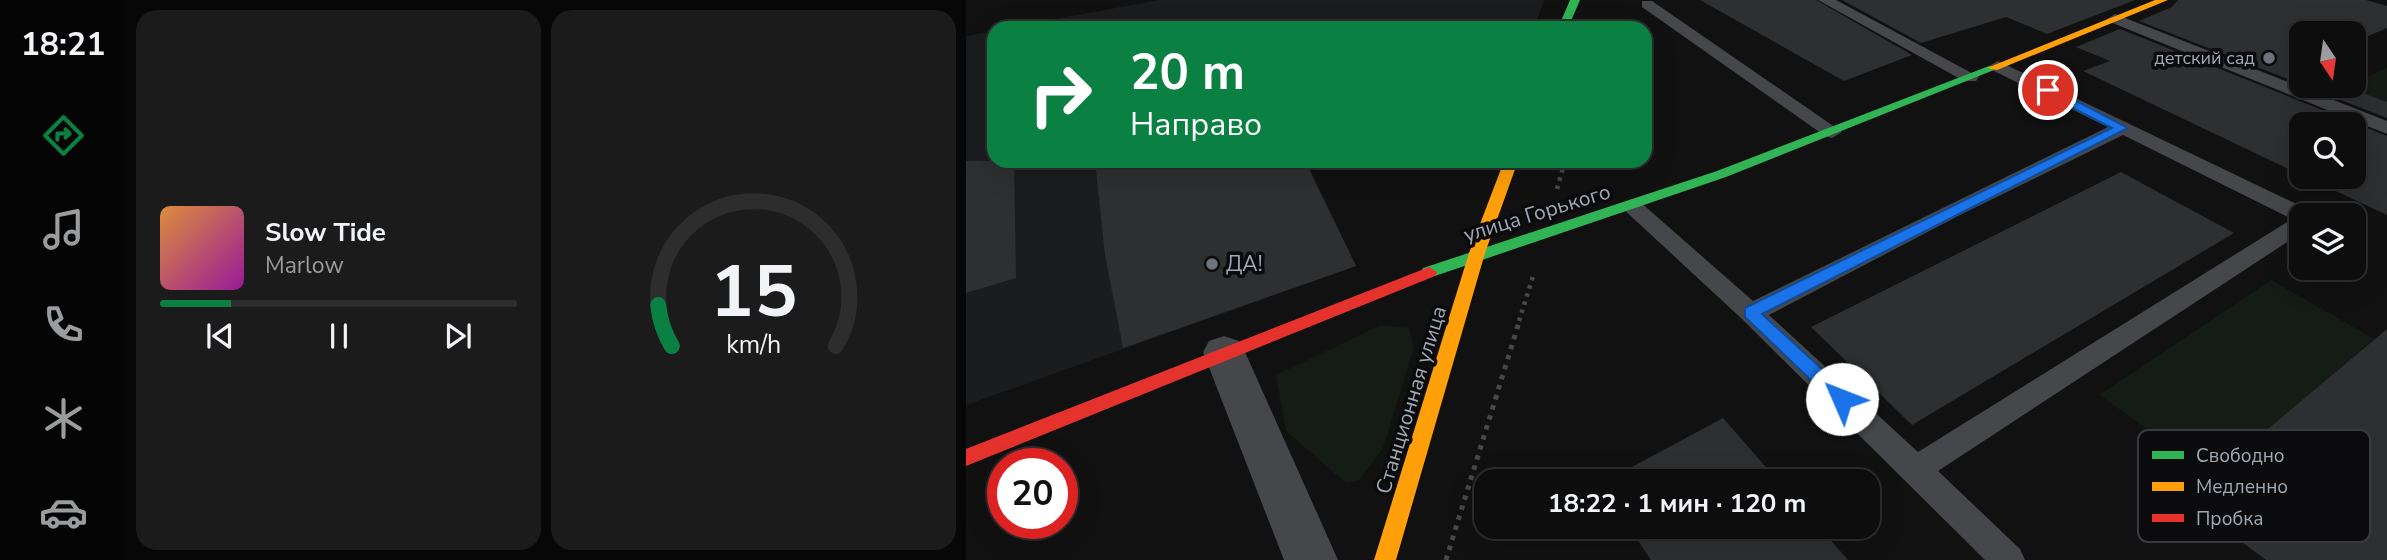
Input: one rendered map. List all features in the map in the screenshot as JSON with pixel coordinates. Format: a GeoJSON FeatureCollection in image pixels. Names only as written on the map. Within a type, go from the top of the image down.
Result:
{"type":"FeatureCollection","features":[{"type":"Feature","properties":{"kind":"street"},"geometry":{"type":"LineString","coordinates":[[1566,21],[1575,0]]}},
{"type":"Feature","properties":{"kind":"street","name":"улица Горького"},"geometry":{"type":"LineString","coordinates":[[966,458],[1224,352],[1477,253],[1631,206],[1832,132],[2163,0]]}},
{"type":"Feature","properties":{"kind":"street","name":"Станционная улица"},"geometry":{"type":"LineString","coordinates":[[1385,560],[1477,253],[1508,168]]}},
{"type":"Feature","properties":{"kind":"street"},"geometry":{"type":"LineString","coordinates":[[1224,352],[1311,560]]}},
{"type":"Feature","properties":{"kind":"lane"},"geometry":{"type":"LineString","coordinates":[[1825,0],[1970,77]]}},
{"type":"Feature","properties":{"kind":"lane"},"geometry":{"type":"LineString","coordinates":[[1647,4],[1832,132]]}},
{"type":"Feature","properties":{"kind":"lane"},"geometry":{"type":"LineString","coordinates":[[2115,19],[2387,128]]}},
{"type":"Feature","properties":{"kind":"lane"},"geometry":{"type":"LineString","coordinates":[[1998,66],[2289,209]]}},
{"type":"Feature","properties":{"kind":"lane"},"geometry":{"type":"LineString","coordinates":[[1751,313],[1952,209],[2122,128]]}},
{"type":"Feature","properties":{"kind":"lane"},"geometry":{"type":"LineString","coordinates":[[1631,206],[1751,313],[2008,560]]}},
{"type":"Feature","properties":{"kind":"lane"},"geometry":{"type":"LineString","coordinates":[[1916,469],[2289,231]]}},
{"type":"Feature","properties":{"kind":"path"},"geometry":{"type":"LineString","coordinates":[[1557,190],[1563,168]]}},
{"type":"Feature","properties":{"kind":"path"},"geometry":{"type":"LineString","coordinates":[[1446,560],[1537,263]]}},
{"type":"Feature","properties":{"kind":"shaded area"},"geometry":{"type":"Polygon","coordinates":[[[1159,0],[1544,0],[1536,21],[1045,21],[1159,0]]]}},
{"type":"Feature","properties":{"kind":"shaded area"},"geometry":{"type":"Polygon","coordinates":[[[987,32],[987,168],[1309,168],[1356,266],[966,405],[966,36],[987,32]]]}},
{"type":"Feature","properties":{"kind":"shaded area"},"geometry":{"type":"Polygon","coordinates":[[[2387,67],[2387,111],[2352,98],[2366,98],[2366,78],[2387,67]]]}},
{"type":"Feature","properties":{"kind":"shaded area"},"geometry":{"type":"Polygon","coordinates":[[[2271,280],[2374,339],[2266,430],[2149,430],[2099,395],[2271,280]]]}},
{"type":"Feature","properties":{"kind":"shaded area"},"geometry":{"type":"Polygon","coordinates":[[[1381,325],[1409,328],[1414,347],[1383,448],[1359,480],[1346,483],[1286,431],[1276,375],[1381,325]]]}},
{"type":"Feature","properties":{"kind":"building"},"geometry":{"type":"Polygon","coordinates":[[[1700,0],[1816,0],[1912,55],[1844,81],[1700,0]]]}},
{"type":"Feature","properties":{"kind":"building"},"geometry":{"type":"Polygon","coordinates":[[[1842,0],[2135,0],[2047,34],[2006,17],[1921,43],[1842,0]]]}},
{"type":"Feature","properties":{"kind":"building","name":"детский сад"},"geometry":{"type":"Polygon","coordinates":[[[2178,0],[2366,0],[2387,6],[2387,28],[2366,37],[2366,21],[2289,21],[2289,79],[2139,21],[2172,7],[2178,0]]]}},
{"type":"Feature","properties":{"kind":"building"},"geometry":{"type":"Polygon","coordinates":[[[2120,29],[2327,112],[2289,112],[2289,169],[2083,71],[2110,61],[2076,47],[2120,29]]]}},
{"type":"Feature","properties":{"kind":"building"},"geometry":{"type":"Polygon","coordinates":[[[2366,94],[2387,102],[2387,118],[2336,98],[2366,98],[2366,94]]]}},
{"type":"Feature","properties":{"kind":"building"},"geometry":{"type":"Polygon","coordinates":[[[2366,128],[2387,136],[2387,215],[2332,189],[2366,189],[2366,128]]]}},
{"type":"Feature","properties":{"kind":"building"},"geometry":{"type":"Polygon","coordinates":[[[966,161],[987,161],[987,168],[1014,168],[1016,278],[966,293],[966,161]]]}},
{"type":"Feature","properties":{"kind":"building"},"geometry":{"type":"Polygon","coordinates":[[[1096,168],[1308,168],[1356,266],[1123,348],[1105,255],[1096,168]]]}},
{"type":"Feature","properties":{"kind":"building"},"geometry":{"type":"Polygon","coordinates":[[[2121,172],[2234,233],[1912,425],[1811,327],[2121,172]]]}},
{"type":"Feature","properties":{"kind":"building"},"geometry":{"type":"Polygon","coordinates":[[[2387,329],[2387,560],[2266,560],[2242,542],[2370,542],[2370,430],[2266,430],[2387,329]]]}},
{"type":"Feature","properties":{"kind":"building"},"geometry":{"type":"Polygon","coordinates":[[[1723,418],[1768,469],[1628,469],[1723,418]]]}},
{"type":"Feature","properties":{"kind":"building"},"geometry":{"type":"Polygon","coordinates":[[[1637,539],[1830,539],[1848,560],[1651,560],[1637,539]]]}},
{"type":"Feature","properties":{"kind":"traffic: fast"},"geometry":{"type":"LineString","coordinates":[[1566,21],[1575,0]]}},
{"type":"Feature","properties":{"kind":"traffic: fast"},"geometry":{"type":"LineString","coordinates":[[1429,272],[1722,174],[1993,68]]}},
{"type":"Feature","properties":{"kind":"traffic: slow"},"geometry":{"type":"LineString","coordinates":[[1993,68],[2163,0]]}},
{"type":"Feature","properties":{"kind":"traffic: slow"},"geometry":{"type":"LineString","coordinates":[[1385,560],[1477,253],[1508,168]]}},
{"type":"Feature","properties":{"kind":"traffic: jam"},"geometry":{"type":"LineString","coordinates":[[966,458],[1429,272]]}},
{"type":"Feature","properties":{"kind":"place","name":"детский сад"},"geometry":{"type":"Point","coordinates":[2269,58]}},
{"type":"Feature","properties":{"kind":"place","name":"ДА!"},"geometry":{"type":"Point","coordinates":[1212,264]}},
{"type":"Feature","properties":{"kind":"route"},"geometry":{"type":"LineString","coordinates":[[1842,399],[1751,313],[1952,209],[2122,128],[2048,90]]}}]}
